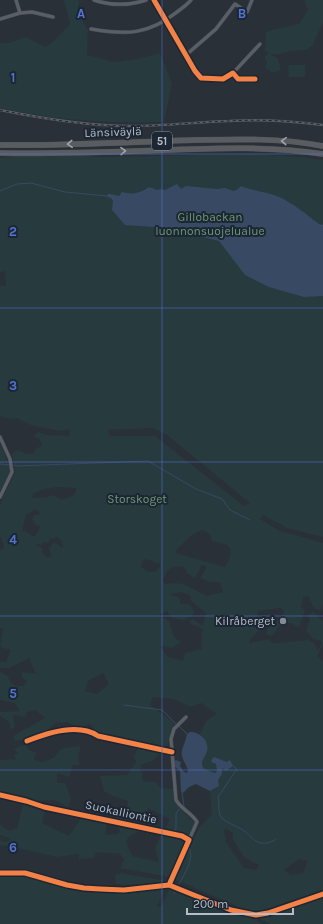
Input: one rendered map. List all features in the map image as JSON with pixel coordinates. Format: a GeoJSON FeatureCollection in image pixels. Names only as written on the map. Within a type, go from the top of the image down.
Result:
{"type":"FeatureCollection","features":[{"type":"Feature","properties":{"kind":"highway","name":"Länsiväylä"},"geometry":{"type":"LineString","coordinates":[[0,145],[38,146],[239,139],[292,142],[323,146]]}},
{"type":"Feature","properties":{"kind":"highway","name":"Länsiväylä"},"geometry":{"type":"LineString","coordinates":[[0,152],[42,153],[241,148],[323,154]]}},
{"type":"Feature","properties":{"kind":"street"},"geometry":{"type":"LineString","coordinates":[[16,0],[20,13]]}},
{"type":"Feature","properties":{"kind":"street"},"geometry":{"type":"LineString","coordinates":[[94,0],[122,5],[134,4],[146,0]]}},
{"type":"Feature","properties":{"kind":"street"},"geometry":{"type":"LineString","coordinates":[[154,0],[195,71],[201,78],[223,79],[233,73],[260,44]]}},
{"type":"Feature","properties":{"kind":"street"},"geometry":{"type":"LineString","coordinates":[[91,29],[109,32],[131,32],[150,29],[166,21],[191,0]]}},
{"type":"Feature","properties":{"kind":"street"},"geometry":{"type":"LineString","coordinates":[[186,55],[216,29],[235,4],[247,12],[252,0]]}},
{"type":"Feature","properties":{"kind":"street"},"geometry":{"type":"LineString","coordinates":[[0,19],[20,13],[32,12],[53,17]]}},
{"type":"Feature","properties":{"kind":"street"},"geometry":{"type":"LineString","coordinates":[[257,47],[261,50]]}},
{"type":"Feature","properties":{"kind":"street"},"geometry":{"type":"LineString","coordinates":[[233,73],[238,79],[255,79]]}},
{"type":"Feature","properties":{"kind":"street"},"geometry":{"type":"LineString","coordinates":[[0,437],[10,459],[12,472],[0,497]]}},
{"type":"Feature","properties":{"kind":"street"},"geometry":{"type":"LineString","coordinates":[[169,885],[197,822],[195,818],[176,800],[172,734],[178,724],[186,717]]}},
{"type":"Feature","properties":{"kind":"street"},"geometry":{"type":"LineString","coordinates":[[27,741],[46,734],[68,730],[84,730],[98,736],[172,752]]}},
{"type":"Feature","properties":{"kind":"street","name":"Suokalliontie"},"geometry":{"type":"LineString","coordinates":[[0,795],[44,807],[182,836],[189,840]]}},
{"type":"Feature","properties":{"kind":"street"},"geometry":{"type":"LineString","coordinates":[[0,873],[25,873],[67,885],[100,890],[124,890],[169,885],[231,910],[256,915],[268,913],[323,894]]}},
{"type":"Feature","properties":{"kind":"green space"},"geometry":{"type":"Polygon","coordinates":[[[64,0],[79,0],[78,14],[88,30],[87,55],[114,62],[137,59],[160,53],[172,84],[164,122],[102,122],[41,116],[0,108],[0,43],[9,43],[26,37],[45,47],[53,42],[70,24],[64,0]]]}},
{"type":"Feature","properties":{"kind":"green space"},"geometry":{"type":"Polygon","coordinates":[[[304,0],[323,0],[323,22],[312,46],[306,50],[289,51],[281,54],[270,54],[278,59],[281,70],[272,73],[265,67],[267,62],[265,57],[269,53],[265,51],[266,32],[299,24],[308,10],[304,0]]]}},
{"type":"Feature","properties":{"kind":"green space"},"geometry":{"type":"Polygon","coordinates":[[[288,65],[305,65],[305,77],[289,77],[288,65]]]}},
{"type":"Feature","properties":{"kind":"green space"},"geometry":{"type":"Polygon","coordinates":[[[40,153],[102,157],[253,154],[323,160],[323,537],[287,528],[263,515],[260,519],[280,531],[323,543],[323,606],[321,605],[321,610],[315,609],[309,596],[303,597],[301,608],[305,610],[299,627],[290,623],[279,626],[273,635],[269,636],[266,633],[272,624],[280,618],[284,612],[281,608],[258,611],[257,617],[262,628],[252,636],[249,643],[268,639],[273,643],[308,640],[315,644],[318,651],[322,643],[321,641],[313,639],[306,630],[310,619],[307,615],[311,614],[312,611],[323,621],[323,645],[317,656],[323,662],[323,892],[256,912],[239,907],[174,879],[199,828],[212,814],[210,791],[215,789],[221,770],[227,762],[218,759],[216,764],[217,771],[215,773],[204,770],[202,757],[207,744],[200,734],[206,721],[217,714],[201,703],[191,707],[173,699],[153,697],[150,705],[174,723],[167,747],[128,741],[108,736],[91,730],[93,727],[89,723],[86,726],[76,727],[67,722],[55,723],[48,730],[32,735],[27,739],[15,741],[13,736],[45,718],[35,710],[27,712],[24,717],[13,715],[15,727],[11,730],[9,722],[0,716],[0,712],[20,711],[15,703],[0,700],[0,672],[8,676],[10,682],[17,686],[23,686],[27,681],[22,678],[22,672],[36,674],[29,658],[9,668],[0,668],[0,662],[6,662],[11,650],[0,647],[3,629],[0,628],[0,550],[4,548],[4,545],[0,536],[0,506],[15,473],[12,453],[18,450],[27,454],[33,454],[36,449],[42,445],[40,439],[34,437],[38,432],[47,435],[70,436],[69,429],[62,431],[33,426],[17,418],[11,419],[0,416],[0,286],[6,286],[5,271],[0,272],[0,158],[40,153]],[[153,428],[108,430],[110,436],[155,436],[244,506],[250,503],[167,435],[153,428]],[[57,487],[44,489],[33,494],[32,498],[53,495],[62,500],[74,495],[77,488],[57,487]],[[34,509],[32,512],[26,514],[22,531],[27,532],[34,537],[40,526],[36,525],[32,519],[34,515],[39,515],[40,512],[34,509]],[[202,530],[193,534],[176,550],[175,553],[225,567],[229,560],[231,549],[227,545],[212,541],[210,534],[202,530]],[[58,537],[50,539],[49,542],[45,543],[44,541],[42,545],[35,545],[42,548],[43,554],[46,557],[52,557],[49,548],[54,542],[63,548],[62,542],[58,537]],[[146,559],[142,561],[141,567],[149,572],[156,572],[161,564],[146,559]],[[202,565],[195,578],[188,574],[184,567],[177,566],[169,569],[163,579],[165,584],[182,584],[207,596],[223,592],[220,582],[210,582],[200,578],[207,567],[202,565]],[[181,592],[171,594],[172,596],[176,596],[180,599],[180,604],[189,604],[193,609],[194,614],[184,620],[172,618],[167,611],[159,615],[169,621],[174,637],[181,642],[172,648],[161,646],[161,648],[168,657],[183,661],[185,653],[202,649],[201,636],[203,629],[189,623],[193,619],[203,626],[206,613],[190,600],[191,596],[181,592]],[[103,673],[89,680],[85,691],[97,694],[109,684],[103,673]],[[226,828],[224,830],[226,842],[244,868],[256,870],[259,865],[244,857],[233,840],[233,833],[226,828]],[[299,859],[284,870],[291,875],[303,873],[308,861],[299,859]]]}},
{"type":"Feature","properties":{"kind":"green space"},"geometry":{"type":"Polygon","coordinates":[[[0,445],[7,459],[10,472],[0,491],[0,445]]]}},
{"type":"Feature","properties":{"kind":"green space"},"geometry":{"type":"Polygon","coordinates":[[[26,745],[29,750],[36,752],[34,760],[42,762],[54,758],[60,750],[64,748],[81,746],[78,757],[80,765],[73,765],[69,777],[57,773],[57,783],[65,783],[71,799],[68,807],[54,800],[32,801],[0,792],[0,760],[16,759],[14,755],[18,753],[14,749],[26,745]]]}},
{"type":"Feature","properties":{"kind":"green space"},"geometry":{"type":"Polygon","coordinates":[[[138,747],[161,752],[154,760],[141,765],[140,770],[142,773],[142,779],[146,782],[156,782],[160,788],[173,789],[174,802],[195,823],[188,837],[183,834],[164,830],[170,819],[148,808],[138,824],[116,820],[118,814],[126,813],[128,801],[104,791],[100,776],[127,775],[136,762],[134,757],[138,747]]]}},
{"type":"Feature","properties":{"kind":"green space"},"geometry":{"type":"Polygon","coordinates":[[[23,805],[45,811],[42,823],[69,836],[82,817],[106,822],[106,835],[118,834],[120,831],[118,825],[126,825],[144,830],[129,836],[128,838],[127,845],[132,856],[159,862],[155,848],[162,833],[186,842],[169,877],[120,868],[124,860],[120,854],[96,852],[94,858],[79,859],[79,854],[57,857],[17,848],[14,844],[6,846],[0,845],[0,840],[6,842],[11,839],[0,835],[0,823],[1,826],[10,831],[17,828],[23,805]]]}},
{"type":"Feature","properties":{"kind":"green space"},"geometry":{"type":"Polygon","coordinates":[[[120,873],[167,881],[166,883],[121,885],[116,883],[115,875],[120,873]]]}},
{"type":"Feature","properties":{"kind":"green space"},"geometry":{"type":"Polygon","coordinates":[[[0,875],[19,875],[31,877],[85,891],[121,892],[165,888],[157,907],[161,907],[171,886],[235,913],[245,915],[263,924],[0,924],[0,875]]]}},
{"type":"Feature","properties":{"kind":"green space"},"geometry":{"type":"Polygon","coordinates":[[[323,897],[323,924],[271,924],[260,919],[260,917],[308,903],[323,897]]]}},
{"type":"Feature","properties":{"kind":"water"},"geometry":{"type":"Polygon","coordinates":[[[177,184],[181,189],[186,186],[217,189],[225,188],[234,191],[241,186],[277,196],[299,209],[319,224],[323,225],[323,296],[304,297],[269,287],[245,275],[219,241],[168,228],[125,225],[112,210],[113,201],[111,198],[107,197],[108,194],[119,196],[122,192],[136,193],[149,187],[157,190],[165,190],[177,184]]]}},
{"type":"Feature","properties":{"kind":"water"},"geometry":{"type":"Polygon","coordinates":[[[190,732],[197,733],[203,737],[207,744],[207,751],[202,762],[204,769],[215,773],[217,771],[216,764],[211,762],[214,757],[227,762],[230,760],[233,766],[226,771],[222,768],[222,774],[218,780],[219,786],[210,791],[196,784],[189,787],[183,793],[181,791],[180,771],[173,763],[176,760],[181,762],[180,766],[184,772],[187,773],[188,770],[182,758],[182,749],[187,734],[190,732]]]}},
{"type":"Feature","properties":{"kind":"waterway"},"geometry":{"type":"LineString","coordinates":[[0,191],[17,184],[31,183],[65,192],[107,196]]}},
{"type":"Feature","properties":{"kind":"waterway"},"geometry":{"type":"LineString","coordinates":[[14,465],[148,461],[196,489],[222,499],[230,510],[250,520]]}},
{"type":"Feature","properties":{"kind":"waterway"},"geometry":{"type":"LineString","coordinates":[[0,464],[10,465]]}},
{"type":"Feature","properties":{"kind":"waterway"},"geometry":{"type":"LineString","coordinates":[[124,705],[162,710],[176,724]]}},
{"type":"Feature","properties":{"kind":"waterway"},"geometry":{"type":"LineString","coordinates":[[179,726],[187,734]]}},
{"type":"Feature","properties":{"kind":"waterway"},"geometry":{"type":"LineString","coordinates":[[233,766],[237,769],[218,797],[220,816],[224,820],[243,830],[258,842],[267,843],[276,839]]}},
{"type":"Feature","properties":{"kind":"waterway"},"geometry":{"type":"LineString","coordinates":[[182,792],[184,806]]}},
{"type":"Feature","properties":{"kind":"waterway"},"geometry":{"type":"LineString","coordinates":[[175,833],[176,814],[179,809]]}},
{"type":"Feature","properties":{"kind":"waterway"},"geometry":{"type":"LineString","coordinates":[[179,884],[190,861],[191,857],[189,848]]}},
{"type":"Feature","properties":{"kind":"waterway"},"geometry":{"type":"LineString","coordinates":[[174,894],[176,890]]}},
{"type":"Feature","properties":{"kind":"railway"},"geometry":{"type":"LineString","coordinates":[[0,110],[66,121],[115,126],[253,120],[288,121],[323,125]]}},
{"type":"Feature","properties":{"kind":"cycle path"},"geometry":{"type":"LineString","coordinates":[[154,0],[195,71],[201,78],[223,79],[233,73],[238,79],[255,79]]}},
{"type":"Feature","properties":{"kind":"cycle path"},"geometry":{"type":"LineString","coordinates":[[27,741],[41,736],[72,729],[172,752]]}},
{"type":"Feature","properties":{"kind":"cycle path"},"geometry":{"type":"LineString","coordinates":[[0,795],[44,807],[182,836],[189,840],[169,885]]}},
{"type":"Feature","properties":{"kind":"cycle path"},"geometry":{"type":"LineString","coordinates":[[0,873],[25,873],[67,885],[84,888],[124,890],[169,885],[231,910],[256,915],[268,913],[323,894]]}},
{"type":"Feature","properties":{"kind":"place","name":"Kilråberget"},"geometry":{"type":"Point","coordinates":[283,621]}},
{"type":"Feature","properties":{"kind":"park label","name":"Gillobackan luonnonsuojelualue"},"geometry":{"type":"Point","coordinates":[210,224]}},
{"type":"Feature","properties":{"kind":"park label","name":"Storskoget"},"geometry":{"type":"Point","coordinates":[137,499]}}]}
